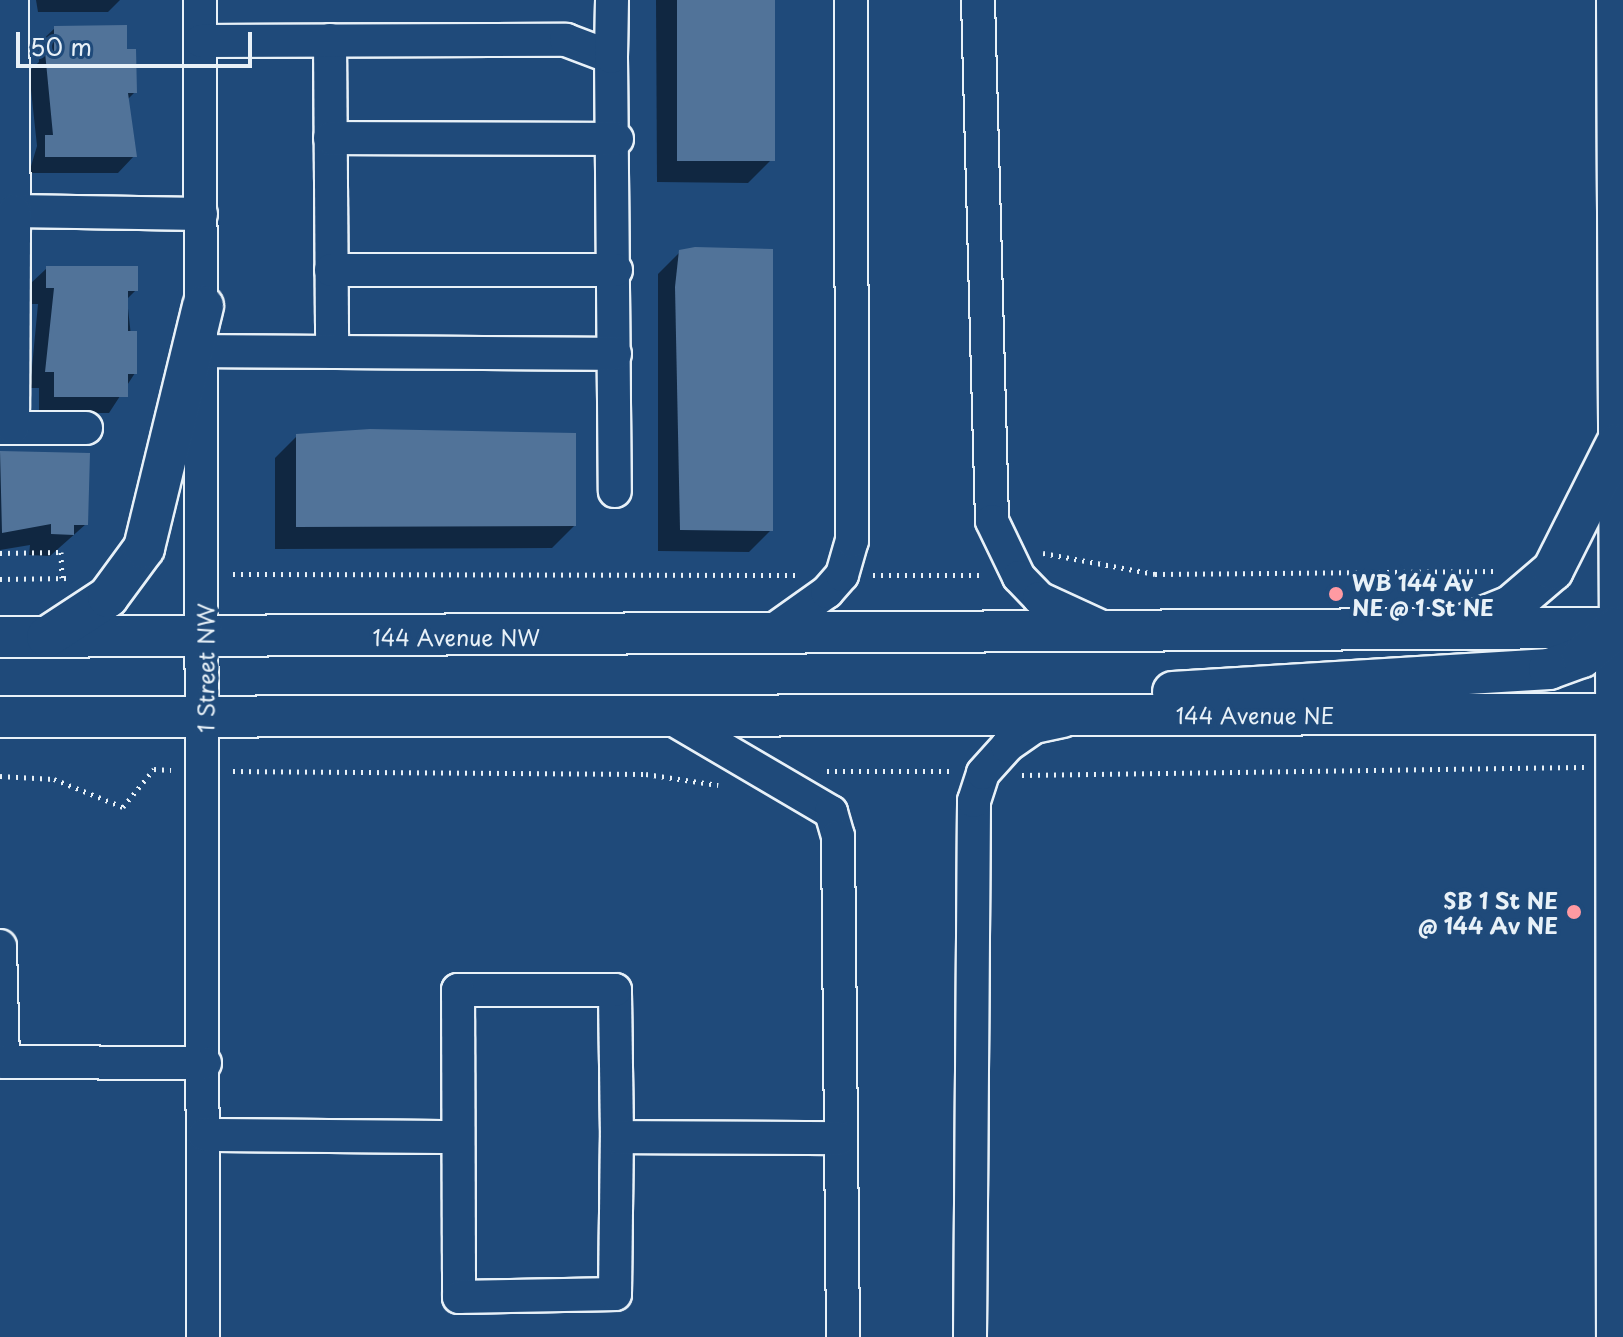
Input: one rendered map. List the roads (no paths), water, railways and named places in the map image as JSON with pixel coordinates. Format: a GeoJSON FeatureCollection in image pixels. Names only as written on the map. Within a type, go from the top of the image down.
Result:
{"type":"FeatureCollection","features":[{"type":"Feature","properties":{"kind":"main road"},"geometry":{"type":"LineString","coordinates":[[0,645],[46,637],[108,597],[144,548],[203,306]]}},
{"type":"Feature","properties":{"kind":"main road"},"geometry":{"type":"LineString","coordinates":[[1452,630],[1511,606],[1553,570],[1620,455]]}},
{"type":"Feature","properties":{"kind":"main road"},"geometry":{"type":"LineString","coordinates":[[1130,633],[1619,628]]}},
{"type":"Feature","properties":{"kind":"main road"},"geometry":{"type":"LineString","coordinates":[[1617,1337],[1619,628]]}},
{"type":"Feature","properties":{"kind":"main road"},"geometry":{"type":"LineString","coordinates":[[0,717],[886,717],[1423,672],[1549,669],[1582,657],[1619,628]]}},
{"type":"Feature","properties":{"kind":"main road","name":"144 Avenue NW"},"geometry":{"type":"LineString","coordinates":[[0,637],[1130,633]]}},
{"type":"Feature","properties":{"kind":"main road","name":"144 Avenue NE"},"geometry":{"type":"LineString","coordinates":[[886,717],[1620,714]]}},
{"type":"Feature","properties":{"kind":"street"},"geometry":{"type":"LineString","coordinates":[[12,0],[14,211],[6,428],[86,428]]}},
{"type":"Feature","properties":{"kind":"street","name":"1 Street NW"},"geometry":{"type":"LineString","coordinates":[[200,0],[205,638],[203,1337]]}},
{"type":"Feature","properties":{"kind":"street"},"geometry":{"type":"LineString","coordinates":[[612,0],[611,57],[617,139],[615,491]]}},
{"type":"Feature","properties":{"kind":"street"},"geometry":{"type":"LineString","coordinates":[[765,636],[827,592],[842,575],[852,541],[851,0]]}},
{"type":"Feature","properties":{"kind":"street"},"geometry":{"type":"LineString","coordinates":[[978,0],[992,521],[1019,577],[1039,598],[1070,618],[1130,633]]}},
{"type":"Feature","properties":{"kind":"street"},"geometry":{"type":"LineString","coordinates":[[1613,0],[1620,455],[1619,628]]}},
{"type":"Feature","properties":{"kind":"street"},"geometry":{"type":"LineString","coordinates":[[330,40],[332,352]]}},
{"type":"Feature","properties":{"kind":"street"},"geometry":{"type":"LineString","coordinates":[[201,41],[566,40],[611,57]]}},
{"type":"Feature","properties":{"kind":"street"},"geometry":{"type":"LineString","coordinates":[[330,138],[617,139]]}},
{"type":"Feature","properties":{"kind":"street"},"geometry":{"type":"LineString","coordinates":[[14,211],[201,214]]}},
{"type":"Feature","properties":{"kind":"street"},"geometry":{"type":"LineString","coordinates":[[331,270],[616,270]]}},
{"type":"Feature","properties":{"kind":"street"},"geometry":{"type":"LineString","coordinates":[[204,351],[615,354]]}},
{"type":"Feature","properties":{"kind":"street"},"geometry":{"type":"LineString","coordinates":[[970,1337],[974,801],[983,773],[1007,746],[1034,727],[1087,716]]}},
{"type":"Feature","properties":{"kind":"street"},"geometry":{"type":"LineString","coordinates":[[669,717],[831,812],[838,836],[843,1337]]}},
{"type":"Feature","properties":{"kind":"street"},"geometry":{"type":"LineString","coordinates":[[0,946],[2,1062],[205,1063]]}},
{"type":"Feature","properties":{"kind":"street"},"geometry":{"type":"LineString","coordinates":[[458,990],[615,990],[615,1294],[459,1297],[454,1137],[458,990]]}},
{"type":"Feature","properties":{"kind":"street"},"geometry":{"type":"LineString","coordinates":[[204,1135],[454,1137]]}},
{"type":"Feature","properties":{"kind":"street"},"geometry":{"type":"LineString","coordinates":[[617,1137],[841,1138]]}},
{"type":"Feature","properties":{"kind":"place","name":"WB 144 Av NE @ 1 St NE"},"geometry":{"type":"Point","coordinates":[1336,594]}},
{"type":"Feature","properties":{"kind":"place","name":"SB 1 St NE @ 144 Av NE"},"geometry":{"type":"Point","coordinates":[1574,912]}}]}
